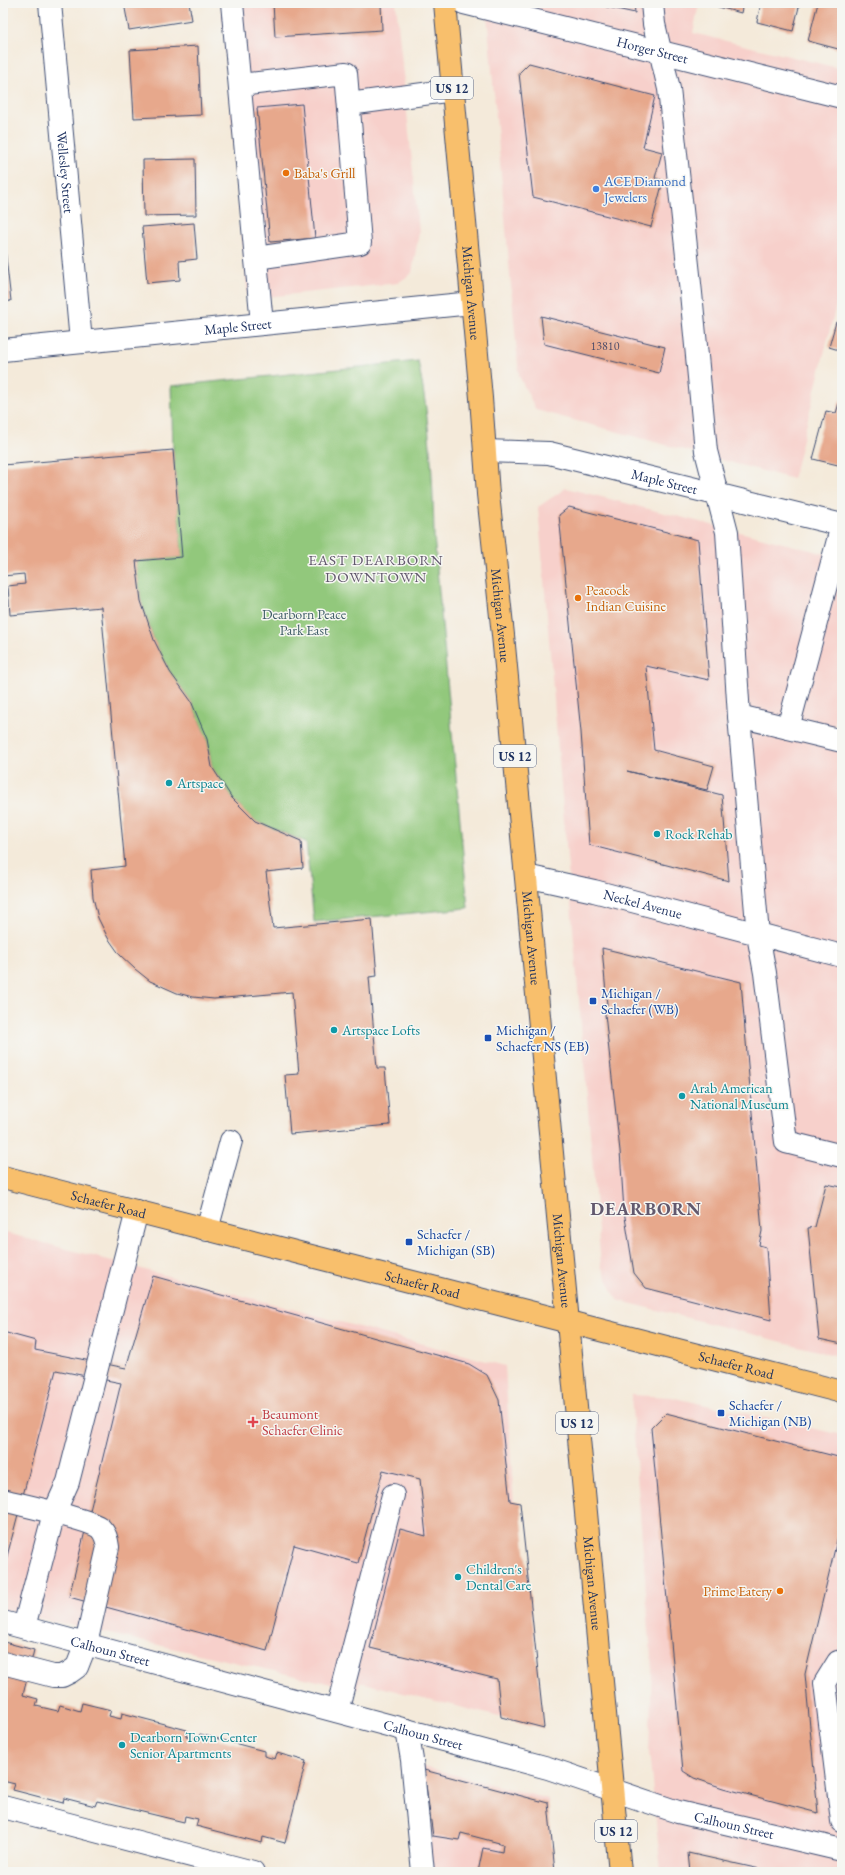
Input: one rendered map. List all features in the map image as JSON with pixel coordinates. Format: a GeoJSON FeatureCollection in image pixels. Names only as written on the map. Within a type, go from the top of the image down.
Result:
{"type":"FeatureCollection","features":[{"type":"Feature","properties":{"kind":"main road","name":"Michigan Avenue"},"geometry":{"type":"LineString","coordinates":[[445,3],[485,451],[620,1872]]}},
{"type":"Feature","properties":{"kind":"main road","name":"Schaefer Road"},"geometry":{"type":"LineString","coordinates":[[3,1177],[567,1323],[842,1392]]}},
{"type":"Feature","properties":{"kind":"street","name":"Wellesley Street"},"geometry":{"type":"LineString","coordinates":[[50,3],[81,342]]}},
{"type":"Feature","properties":{"kind":"street"},"geometry":{"type":"LineString","coordinates":[[232,3],[262,324]]}},
{"type":"Feature","properties":{"kind":"street","name":"Horger Street"},"geometry":{"type":"LineString","coordinates":[[464,3],[842,97]]}},
{"type":"Feature","properties":{"kind":"street"},"geometry":{"type":"LineString","coordinates":[[652,3],[654,24],[668,89],[691,293],[706,452],[715,492],[727,532],[739,716],[758,935],[765,973],[786,1142],[842,1156]]}},
{"type":"Feature","properties":{"kind":"street"},"geometry":{"type":"LineString","coordinates":[[240,85],[346,73],[349,104],[360,243],[256,258]]}},
{"type":"Feature","properties":{"kind":"street"},"geometry":{"type":"LineString","coordinates":[[349,104],[453,90]]}},
{"type":"Feature","properties":{"kind":"street","name":"Maple Street"},"geometry":{"type":"LineString","coordinates":[[3,350],[472,303]]}},
{"type":"Feature","properties":{"kind":"street","name":"Maple Street"},"geometry":{"type":"LineString","coordinates":[[485,451],[549,452],[715,492],[842,525]]}},
{"type":"Feature","properties":{"kind":"street"},"geometry":{"type":"LineString","coordinates":[[788,728],[842,525]]}},
{"type":"Feature","properties":{"kind":"street"},"geometry":{"type":"LineString","coordinates":[[739,716],[842,741]]}},
{"type":"Feature","properties":{"kind":"street","name":"Neckel Avenue"},"geometry":{"type":"LineString","coordinates":[[526,876],[594,891],[842,956]]}},
{"type":"Feature","properties":{"kind":"street"},"geometry":{"type":"LineString","coordinates":[[207,1230],[231,1141]]}},
{"type":"Feature","properties":{"kind":"street"},"geometry":{"type":"LineString","coordinates":[[24,1628],[54,1514],[68,1482],[137,1211]]}},
{"type":"Feature","properties":{"kind":"street"},"geometry":{"type":"LineString","coordinates":[[337,1711],[394,1494]]}},
{"type":"Feature","properties":{"kind":"street"},"geometry":{"type":"LineString","coordinates":[[3,1500],[99,1527],[105,1534],[108,1547],[106,1562],[86,1644],[77,1666],[62,1676],[53,1676],[3,1663]]}},
{"type":"Feature","properties":{"kind":"street","name":"Calhoun Street"},"geometry":{"type":"LineString","coordinates":[[3,1622],[548,1768],[678,1812],[842,1850]]}},
{"type":"Feature","properties":{"kind":"street"},"geometry":{"type":"LineString","coordinates":[[842,1661],[838,1662],[825,1683],[842,1821]]}},
{"type":"Feature","properties":{"kind":"street"},"geometry":{"type":"LineString","coordinates":[[407,1730],[412,1760],[423,1872]]}},
{"type":"Feature","properties":{"kind":"street"},"geometry":{"type":"LineString","coordinates":[[3,1807],[253,1872]]}},
{"type":"Feature","properties":{"kind":"shaded area"},"geometry":{"type":"Polygon","coordinates":[[[221,3],[396,3],[419,232],[412,273],[398,283],[248,299],[221,3]]]}},
{"type":"Feature","properties":{"kind":"shaded area"},"geometry":{"type":"Polygon","coordinates":[[[486,3],[699,3],[693,33],[842,69],[842,281],[793,479],[536,410],[519,376],[486,3]]]}},
{"type":"Feature","properties":{"kind":"shaded area"},"geometry":{"type":"Polygon","coordinates":[[[566,488],[842,558],[842,698],[833,728],[842,731],[842,1357],[617,1300],[601,1266],[538,507],[566,488]]]}},
{"type":"Feature","properties":{"kind":"shaded area","name":"Beaumont Schaefer Clinic"},"geometry":{"type":"Polygon","coordinates":[[[3,1232],[505,1366],[514,1507],[539,1727],[360,1682],[358,1690],[3,1610],[3,1232]]]}},
{"type":"Feature","properties":{"kind":"shaded area"},"geometry":{"type":"Polygon","coordinates":[[[631,1395],[670,1397],[842,1435],[842,1872],[661,1872],[649,1751],[652,1670],[631,1395]]]}},
{"type":"Feature","properties":{"kind":"shaded area"},"geometry":{"type":"Polygon","coordinates":[[[420,1766],[548,1799],[554,1872],[431,1872],[420,1766]]]}},
{"type":"Feature","properties":{"kind":"green space","name":"Dearborn Peace Park East"},"geometry":{"type":"Polygon","coordinates":[[[418,361],[430,448],[434,536],[468,908],[314,922],[306,842],[255,821],[232,798],[212,767],[207,739],[191,701],[170,672],[154,640],[141,601],[136,561],[182,557],[173,450],[171,386],[418,361]]]}},
{"type":"Feature","properties":{"kind":"building"},"geometry":{"type":"Polygon","coordinates":[[[124,3],[189,3],[192,20],[129,30],[124,3]]]}},
{"type":"Feature","properties":{"kind":"building"},"geometry":{"type":"Polygon","coordinates":[[[273,3],[381,3],[382,30],[275,37],[273,3]]]}},
{"type":"Feature","properties":{"kind":"building"},"geometry":{"type":"Polygon","coordinates":[[[634,3],[635,13],[593,4],[634,3]]]}},
{"type":"Feature","properties":{"kind":"building"},"geometry":{"type":"Polygon","coordinates":[[[711,3],[743,3],[741,13],[711,5],[711,3]]]}},
{"type":"Feature","properties":{"kind":"building"},"geometry":{"type":"Polygon","coordinates":[[[761,3],[800,3],[793,31],[757,22],[761,3]]]}},
{"type":"Feature","properties":{"kind":"building"},"geometry":{"type":"Polygon","coordinates":[[[818,3],[842,3],[842,50],[808,41],[818,3]]]}},
{"type":"Feature","properties":{"kind":"building"},"geometry":{"type":"Polygon","coordinates":[[[198,46],[201,115],[134,118],[130,50],[198,46]]]}},
{"type":"Feature","properties":{"kind":"building"},"geometry":{"type":"Polygon","coordinates":[[[529,63],[655,96],[643,147],[662,152],[655,178],[663,181],[651,227],[533,197],[519,73],[529,63]]]}},
{"type":"Feature","properties":{"kind":"building","name":"Baba's Grill"},"geometry":{"type":"Polygon","coordinates":[[[302,104],[315,238],[270,242],[257,108],[302,104]]]}},
{"type":"Feature","properties":{"kind":"building"},"geometry":{"type":"Polygon","coordinates":[[[195,159],[196,215],[144,216],[143,160],[195,159]]]}},
{"type":"Feature","properties":{"kind":"building"},"geometry":{"type":"Polygon","coordinates":[[[194,223],[197,259],[179,261],[180,280],[147,283],[142,227],[194,223]]]}},
{"type":"Feature","properties":{"kind":"building"},"geometry":{"type":"Polygon","coordinates":[[[3,231],[11,301],[3,302],[3,231]]]}},
{"type":"Feature","properties":{"kind":"building"},"geometry":{"type":"Polygon","coordinates":[[[541,316],[665,347],[659,373],[544,344],[541,316]]]}},
{"type":"Feature","properties":{"kind":"building"},"geometry":{"type":"Polygon","coordinates":[[[836,322],[842,323],[842,351],[829,347],[836,322]]]}},
{"type":"Feature","properties":{"kind":"building"},"geometry":{"type":"Polygon","coordinates":[[[840,400],[842,401],[842,466],[813,459],[826,411],[836,413],[840,400]]]}},
{"type":"Feature","properties":{"kind":"building"},"geometry":{"type":"Polygon","coordinates":[[[173,450],[182,557],[136,561],[141,601],[154,640],[170,672],[191,701],[207,739],[212,767],[232,798],[255,821],[301,841],[303,868],[266,872],[273,928],[372,919],[377,976],[369,977],[377,1068],[385,1068],[390,1125],[290,1134],[285,1075],[299,1074],[292,992],[214,999],[193,997],[177,993],[150,981],[120,955],[108,938],[98,918],[93,897],[91,870],[125,866],[101,607],[10,615],[8,586],[25,584],[24,574],[3,576],[3,465],[173,450]]]}},
{"type":"Feature","properties":{"kind":"building"},"geometry":{"type":"Polygon","coordinates":[[[569,507],[698,540],[709,680],[646,666],[654,750],[714,766],[707,790],[627,771],[722,795],[729,881],[589,845],[581,732],[559,515],[569,507]]]}},
{"type":"Feature","properties":{"kind":"building"},"geometry":{"type":"Polygon","coordinates":[[[602,948],[741,982],[762,1231],[759,1245],[766,1247],[771,1320],[646,1288],[634,1273],[624,1211],[620,1151],[604,1005],[607,1005],[602,948]]]}},
{"type":"Feature","properties":{"kind":"building"},"geometry":{"type":"Polygon","coordinates":[[[826,1184],[842,1187],[842,1344],[819,1339],[808,1228],[815,1227],[826,1184]]]}},
{"type":"Feature","properties":{"kind":"building","name":"Beaumont Schaefer Clinic"},"geometry":{"type":"Polygon","coordinates":[[[153,1276],[469,1364],[487,1375],[499,1400],[510,1501],[520,1503],[544,1728],[501,1717],[497,1679],[370,1648],[400,1529],[426,1536],[420,1479],[383,1470],[358,1563],[294,1545],[267,1651],[69,1597],[121,1383],[56,1370],[6,1560],[3,1560],[3,1332],[36,1341],[35,1350],[126,1368],[153,1276]]]}},
{"type":"Feature","properties":{"kind":"building"},"geometry":{"type":"Polygon","coordinates":[[[666,1413],[842,1458],[842,1519],[805,1674],[818,1813],[723,1788],[694,1778],[683,1771],[651,1428],[666,1413]]]}},
{"type":"Feature","properties":{"kind":"building","name":"Dearborn Town Center Senior Apartments"},"geometry":{"type":"Polygon","coordinates":[[[4,1642],[34,1650],[23,1695],[38,1699],[36,1706],[58,1711],[60,1705],[80,1711],[82,1703],[111,1710],[109,1716],[121,1719],[122,1713],[187,1730],[186,1736],[198,1739],[200,1734],[264,1751],[264,1756],[275,1759],[277,1753],[306,1761],[285,1843],[263,1837],[262,1843],[196,1826],[198,1819],[185,1816],[184,1822],[97,1801],[95,1806],[64,1798],[63,1803],[13,1790],[15,1784],[3,1781],[4,1642]]]}},
{"type":"Feature","properties":{"kind":"building"},"geometry":{"type":"Polygon","coordinates":[[[424,1770],[548,1803],[555,1872],[478,1872],[483,1848],[502,1852],[503,1844],[461,1833],[459,1840],[433,1836],[424,1770]]]}},
{"type":"Feature","properties":{"kind":"building"},"geometry":{"type":"Polygon","coordinates":[[[688,1853],[769,1871],[769,1872],[690,1872],[688,1853]]]}},
{"type":"Feature","properties":{"kind":"place","name":"Baba's Grill"},"geometry":{"type":"Point","coordinates":[286,173]}},
{"type":"Feature","properties":{"kind":"place","name":"ACE Diamond Jewelers"},"geometry":{"type":"Point","coordinates":[596,189]}},
{"type":"Feature","properties":{"kind":"place","name":"Peacock Indian Cuisine"},"geometry":{"type":"Point","coordinates":[578,598]}},
{"type":"Feature","properties":{"kind":"place","name":"Artspace"},"geometry":{"type":"Point","coordinates":[169,783]}},
{"type":"Feature","properties":{"kind":"place","name":"Rock Rehab"},"geometry":{"type":"Point","coordinates":[657,834]}},
{"type":"Feature","properties":{"kind":"place","name":"Michigan / Schaefer (WB)"},"geometry":{"type":"Point","coordinates":[593,1001]}},
{"type":"Feature","properties":{"kind":"place","name":"Artspace Lofts"},"geometry":{"type":"Point","coordinates":[334,1030]}},
{"type":"Feature","properties":{"kind":"place","name":"Michigan / Schaefer NS (EB)"},"geometry":{"type":"Point","coordinates":[488,1038]}},
{"type":"Feature","properties":{"kind":"place","name":"Arab American National Museum"},"geometry":{"type":"Point","coordinates":[682,1096]}},
{"type":"Feature","properties":{"kind":"place","name":"Schaefer / Michigan (SB)"},"geometry":{"type":"Point","coordinates":[409,1242]}},
{"type":"Feature","properties":{"kind":"place","name":"Schaefer / Michigan (NB)"},"geometry":{"type":"Point","coordinates":[721,1413]}},
{"type":"Feature","properties":{"kind":"place","name":"Beaumont Schaefer Clinic"},"geometry":{"type":"Point","coordinates":[253,1422]}},
{"type":"Feature","properties":{"kind":"place","name":"Children's Dental Care"},"geometry":{"type":"Point","coordinates":[458,1577]}},
{"type":"Feature","properties":{"kind":"place","name":"Prime Eatery"},"geometry":{"type":"Point","coordinates":[780,1591]}},
{"type":"Feature","properties":{"kind":"place","name":"Dearborn Town Center Senior Apartments"},"geometry":{"type":"Point","coordinates":[122,1745]}},
{"type":"Feature","properties":{"kind":"district","name":"EAST DEARBORN DOWNTOWN"},"geometry":{"type":"Point","coordinates":[376,568]}},
{"type":"Feature","properties":{"kind":"district","name":"DEARBORN"},"geometry":{"type":"Point","coordinates":[646,1209]}}]}
